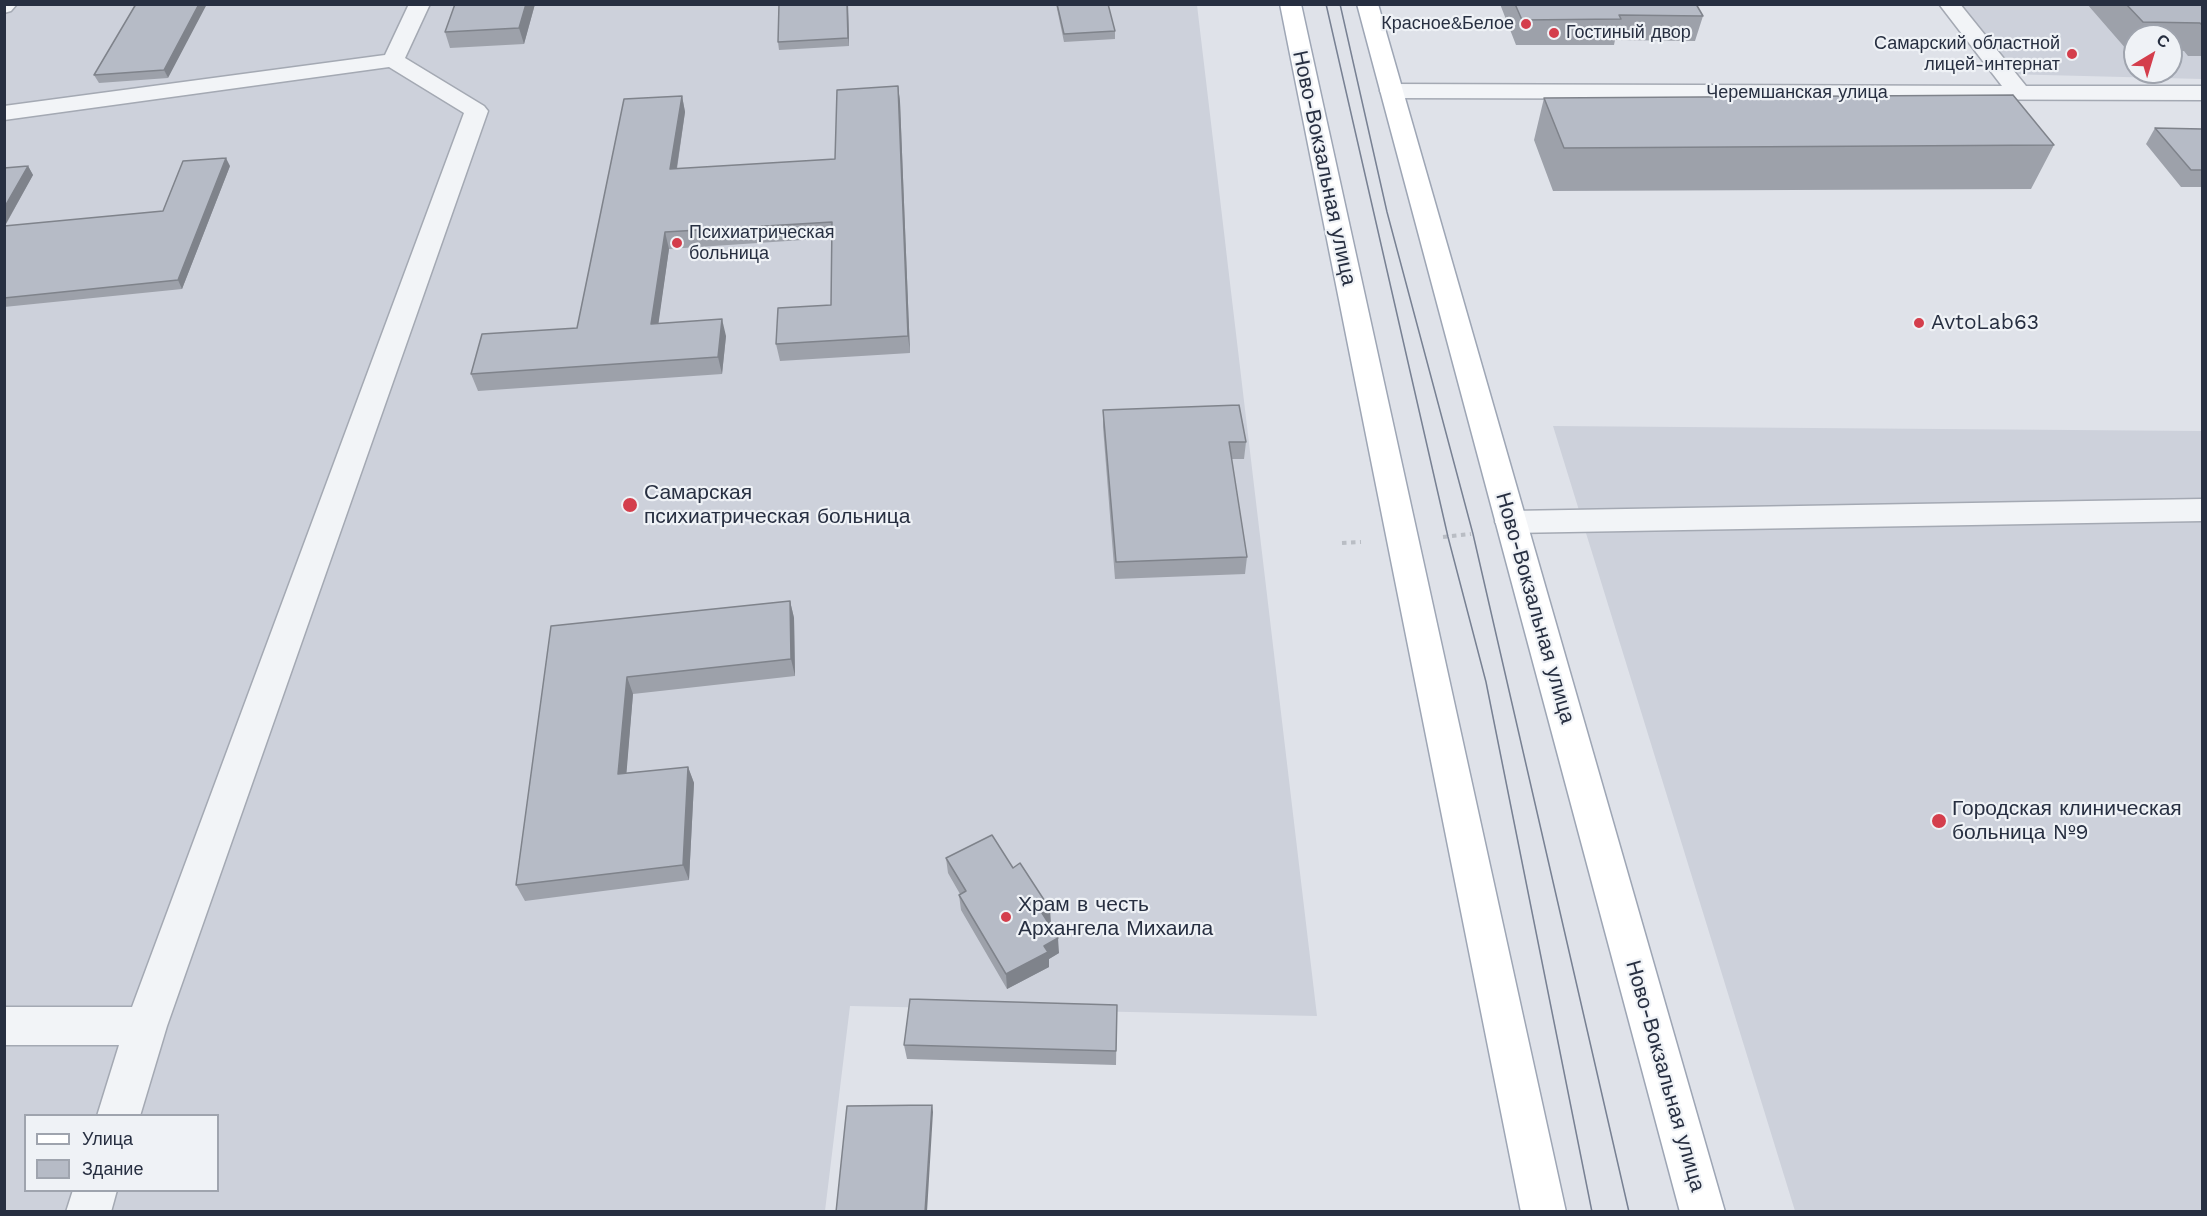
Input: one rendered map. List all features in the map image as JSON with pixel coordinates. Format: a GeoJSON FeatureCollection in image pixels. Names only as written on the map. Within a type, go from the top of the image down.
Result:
{"type":"FeatureCollection","features":[{"type":"Feature","properties":{"kind":"main road","name":"Ново-Вокзальная улица"},"geometry":{"type":"LineString","coordinates":[[1290,4],[1544,1212]]}},
{"type":"Feature","properties":{"kind":"main road","name":"Ново-Вокзальная улица"},"geometry":{"type":"LineString","coordinates":[[1367,4],[1703,1212]]}},
{"type":"Feature","properties":{"kind":"street"},"geometry":{"type":"LineString","coordinates":[[393,60],[420,4]]}},
{"type":"Feature","properties":{"kind":"street"},"geometry":{"type":"LineString","coordinates":[[1949,4],[2020,93]]}},
{"type":"Feature","properties":{"kind":"street"},"geometry":{"type":"LineString","coordinates":[[4,113],[393,60],[476,111],[146,1026],[119,1114]]}},
{"type":"Feature","properties":{"kind":"street","name":"Черемшанская улица"},"geometry":{"type":"LineString","coordinates":[[1391,92],[2202,93]]}},
{"type":"Feature","properties":{"kind":"street"},"geometry":{"type":"LineString","coordinates":[[1513,529],[2202,510]]}},
{"type":"Feature","properties":{"kind":"street"},"geometry":{"type":"LineString","coordinates":[[4,1026],[146,1026]]}},
{"type":"Feature","properties":{"kind":"street"},"geometry":{"type":"LineString","coordinates":[[88,1212],[95,1192]]}},
{"type":"Feature","properties":{"kind":"path"},"geometry":{"type":"LineString","coordinates":[[1342,543],[1402,540],[1513,529]]}},
{"type":"Feature","properties":{"kind":"shaded area","name":"Самарская психиатрическая больница"},"geometry":{"type":"Polygon","coordinates":[[[5,5],[1197,5],[1317,1016],[850,1006],[825,1211],[5,1212],[5,5]]]}},
{"type":"Feature","properties":{"kind":"shaded area","name":"Самарский областной лицей-интернат"},"geometry":{"type":"Polygon","coordinates":[[[1952,5],[2202,5],[2202,79],[2183,79],[2183,24],[2123,24],[2123,77],[2005,74],[1952,5]]]}},
{"type":"Feature","properties":{"kind":"shaded area","name":"Городская клиническая больница №9"},"geometry":{"type":"Polygon","coordinates":[[[1553,426],[2202,431],[2202,1211],[1795,1211],[1553,426]]]}},
{"type":"Feature","properties":{"kind":"building"},"geometry":{"type":"Polygon","coordinates":[[[136,4],[199,4],[164,70],[94,75],[136,4]]]}},
{"type":"Feature","properties":{"kind":"building"},"geometry":{"type":"Polygon","coordinates":[[[455,4],[526,4],[519,28],[445,32],[455,4]]]}},
{"type":"Feature","properties":{"kind":"building"},"geometry":{"type":"Polygon","coordinates":[[[779,4],[847,4],[848,38],[778,42],[779,4]]]}},
{"type":"Feature","properties":{"kind":"building"},"geometry":{"type":"Polygon","coordinates":[[[1057,4],[1108,4],[1115,31],[1064,34],[1057,4]]]}},
{"type":"Feature","properties":{"kind":"building"},"geometry":{"type":"Polygon","coordinates":[[[1515,4],[1696,4],[1703,16],[1619,15],[1621,19],[1522,20],[1515,4]]]}},
{"type":"Feature","properties":{"kind":"building"},"geometry":{"type":"Polygon","coordinates":[[[2126,4],[2202,4],[2202,25],[2200,23],[2143,22],[2126,4]]]}},
{"type":"Feature","properties":{"kind":"building","name":"Психиатрическая больница"},"geometry":{"type":"Polygon","coordinates":[[[898,86],[908,336],[776,344],[778,308],[831,305],[832,222],[665,232],[651,324],[722,319],[718,357],[471,374],[482,334],[577,328],[624,99],[682,96],[670,169],[835,159],[837,90],[898,86]]]}},
{"type":"Feature","properties":{"kind":"building"},"geometry":{"type":"Polygon","coordinates":[[[2013,95],[2054,145],[1564,148],[1544,98],[2013,95]]]}},
{"type":"Feature","properties":{"kind":"building"},"geometry":{"type":"Polygon","coordinates":[[[2155,128],[2202,129],[2202,170],[2191,170],[2155,128]]]}},
{"type":"Feature","properties":{"kind":"building"},"geometry":{"type":"Polygon","coordinates":[[[226,158],[178,280],[4,298],[4,226],[163,211],[183,161],[226,158]]]}},
{"type":"Feature","properties":{"kind":"building"},"geometry":{"type":"Polygon","coordinates":[[[28,166],[4,208],[4,168],[28,166]]]}},
{"type":"Feature","properties":{"kind":"building"},"geometry":{"type":"Polygon","coordinates":[[[1239,405],[1246,442],[1229,442],[1247,557],[1116,562],[1103,410],[1239,405]]]}},
{"type":"Feature","properties":{"kind":"building"},"geometry":{"type":"Polygon","coordinates":[[[790,601],[791,659],[627,677],[618,774],[688,767],[683,865],[516,885],[551,626],[790,601]]]}},
{"type":"Feature","properties":{"kind":"building","name":"Храм в честь Архангела Михаила"},"geometry":{"type":"Polygon","coordinates":[[[992,835],[1013,868],[1020,863],[1050,909],[1042,913],[1058,938],[1044,946],[1048,952],[1006,974],[959,895],[966,891],[946,858],[992,835]]]}},
{"type":"Feature","properties":{"kind":"building"},"geometry":{"type":"Polygon","coordinates":[[[910,999],[1117,1005],[1116,1051],[904,1045],[910,999]]]}},
{"type":"Feature","properties":{"kind":"building"},"geometry":{"type":"Polygon","coordinates":[[[932,1105],[925,1212],[836,1212],[847,1106],[932,1105]]]}},
{"type":"Feature","properties":{"kind":"tram line"},"geometry":{"type":"LineString","coordinates":[[1326,4],[1448,537],[1486,682],[1592,1212]]}},
{"type":"Feature","properties":{"kind":"tram line"},"geometry":{"type":"LineString","coordinates":[[1340,4],[1387,212],[1473,534],[1629,1212]]}},
{"type":"Feature","properties":{"kind":"place","name":"Красное&Белое"},"geometry":{"type":"Point","coordinates":[1526,24]}},
{"type":"Feature","properties":{"kind":"place","name":"Гостиный двор"},"geometry":{"type":"Point","coordinates":[1554,33]}},
{"type":"Feature","properties":{"kind":"place","name":"Самарский областной лицей-интернат"},"geometry":{"type":"Point","coordinates":[2072,54]}},
{"type":"Feature","properties":{"kind":"place","name":"Психиатрическая больница"},"geometry":{"type":"Point","coordinates":[677,243]}},
{"type":"Feature","properties":{"kind":"place","name":"AvtoLab63"},"geometry":{"type":"Point","coordinates":[1919,323]}},
{"type":"Feature","properties":{"kind":"place","name":"Самарская психиатрическая больница"},"geometry":{"type":"Point","coordinates":[630,505]}},
{"type":"Feature","properties":{"kind":"place","name":"Городская клиническая больница №9"},"geometry":{"type":"Point","coordinates":[1939,821]}},
{"type":"Feature","properties":{"kind":"place","name":"Храм в честь Архангела Михаила"},"geometry":{"type":"Point","coordinates":[1006,917]}}]}
